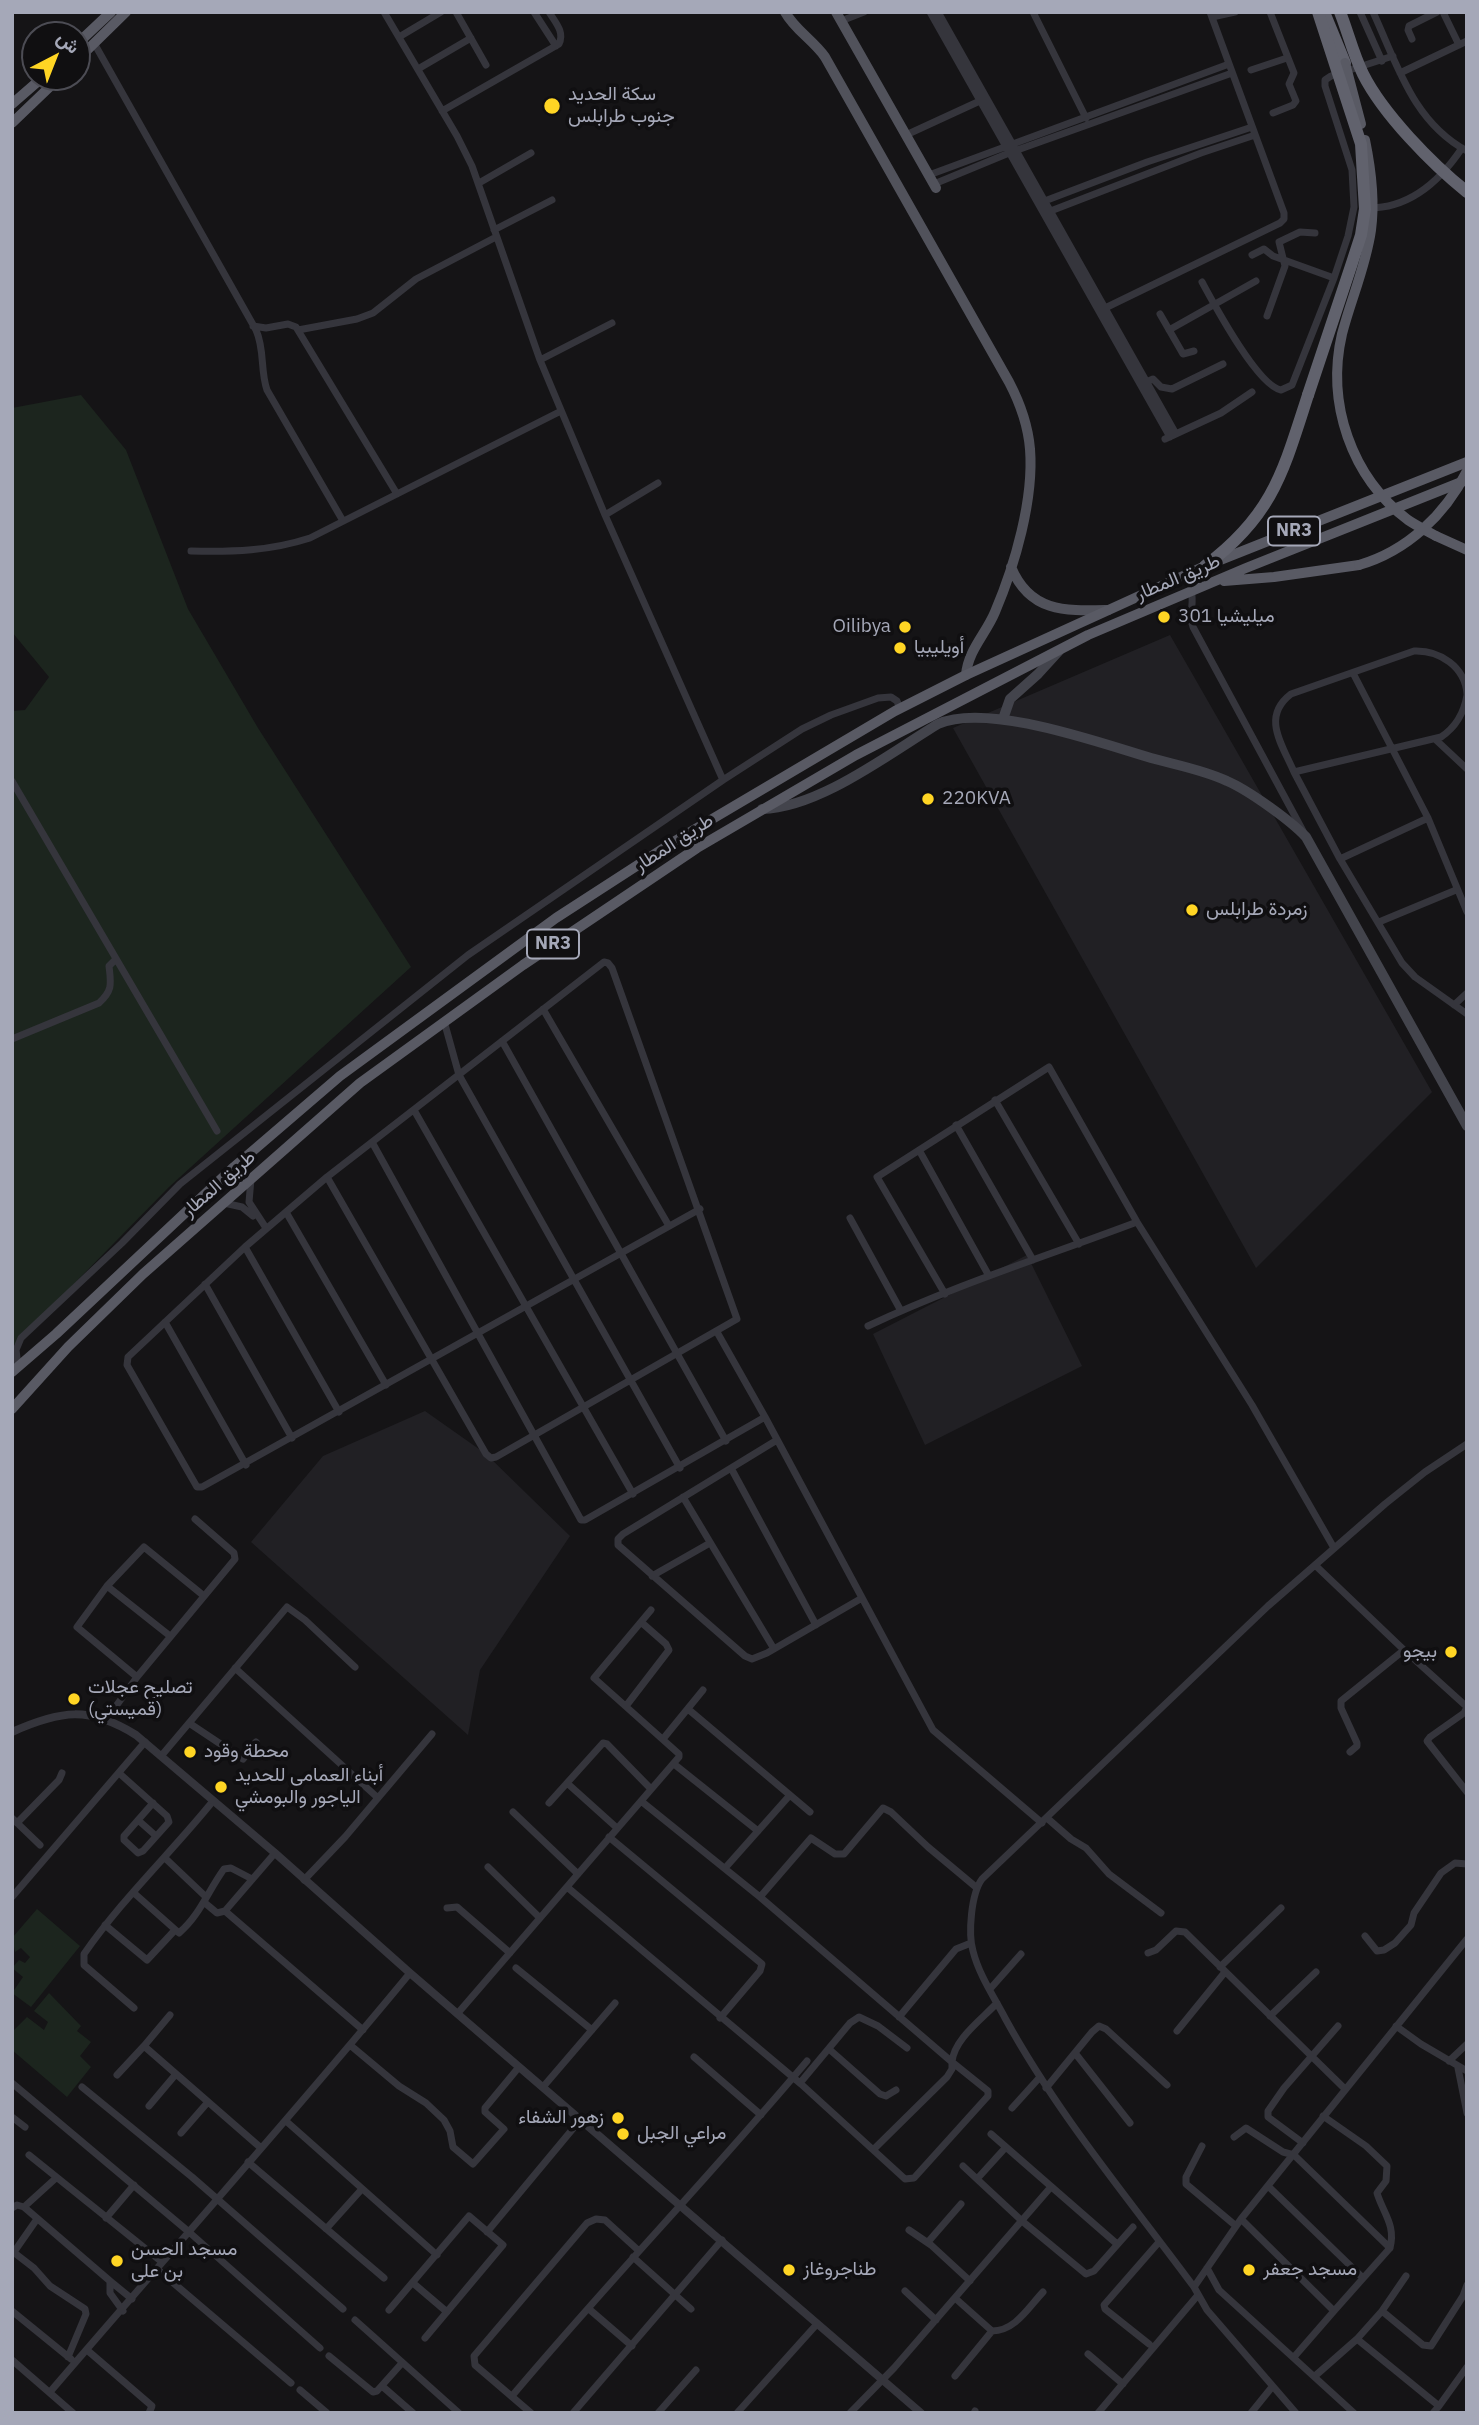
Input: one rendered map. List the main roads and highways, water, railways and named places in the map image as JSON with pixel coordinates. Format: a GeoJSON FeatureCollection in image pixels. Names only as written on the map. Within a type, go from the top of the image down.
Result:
{"type":"FeatureCollection","features":[{"type":"Feature","properties":{"kind":"highway"},"geometry":{"type":"LineString","coordinates":[[91,31],[111,12]]}},
{"type":"Feature","properties":{"kind":"highway"},"geometry":{"type":"LineString","coordinates":[[91,46],[126,12]]}},
{"type":"Feature","properties":{"kind":"highway"},"geometry":{"type":"LineString","coordinates":[[1205,566],[1232,545],[1263,509],[1282,474],[1361,235],[1365,209],[1361,144],[1318,12]]}},
{"type":"Feature","properties":{"kind":"highway"},"geometry":{"type":"LineString","coordinates":[[1324,12],[1345,63],[1368,154],[1372,200],[1369,241],[1339,349],[1340,412],[1350,444],[1373,485],[1409,520],[1467,550]]}},
{"type":"Feature","properties":{"kind":"highway"},"geometry":{"type":"LineString","coordinates":[[1340,12],[1363,74],[1399,125],[1467,192]]}},
{"type":"Feature","properties":{"kind":"highway"},"geometry":{"type":"LineString","coordinates":[[12,104],[27,91]]}},
{"type":"Feature","properties":{"kind":"highway"},"geometry":{"type":"LineString","coordinates":[[12,123],[45,91]]}},
{"type":"Feature","properties":{"kind":"highway"},"geometry":{"type":"LineString","coordinates":[[1454,181],[1467,198]]}},
{"type":"Feature","properties":{"kind":"highway","name":"طريق المطار"},"geometry":{"type":"LineString","coordinates":[[15,1369],[239,1162],[340,1076],[556,918],[629,869],[719,813],[900,709],[966,675],[1205,566],[1467,462]]}},
{"type":"Feature","properties":{"kind":"highway"},"geometry":{"type":"LineString","coordinates":[[1214,582],[1359,565],[1389,554],[1419,534],[1448,504],[1467,471]]}},
{"type":"Feature","properties":{"kind":"highway","name":"طريق المطار"},"geometry":{"type":"LineString","coordinates":[[12,1409],[89,1326],[143,1274],[360,1083],[599,912],[697,848],[885,739],[1106,627],[1467,480]]}},
{"type":"Feature","properties":{"kind":"highway"},"geometry":{"type":"LineString","coordinates":[[12,1398],[89,1326]]}},
{"type":"Feature","properties":{"kind":"highway"},"geometry":{"type":"LineString","coordinates":[[12,1377],[53,1336]]}},
{"type":"Feature","properties":{"kind":"main road"},"geometry":{"type":"LineString","coordinates":[[785,12],[825,57],[1017,397],[1027,430],[1031,464],[1025,509],[1011,567],[995,612],[970,654],[966,675]]}},
{"type":"Feature","properties":{"kind":"main road"},"geometry":{"type":"LineString","coordinates":[[838,17],[933,182]]}},
{"type":"Feature","properties":{"kind":"main road"},"geometry":{"type":"LineString","coordinates":[[1011,567],[1025,590],[1050,606],[1066,611],[1108,610]]}},
{"type":"Feature","properties":{"kind":"main road"},"geometry":{"type":"LineString","coordinates":[[1003,719],[1012,696],[1038,674],[1059,650]]}},
{"type":"Feature","properties":{"kind":"main road"},"geometry":{"type":"LineString","coordinates":[[762,809],[779,809],[794,805],[834,787],[943,722],[1003,719],[1075,735],[1221,778],[1241,789],[1308,841],[1465,1120]]}},
{"type":"Feature","properties":{"kind":"place","name":"سكة الحديد جنوب طرابلس"},"geometry":{"type":"Point","coordinates":[552,106]}},
{"type":"Feature","properties":{"kind":"place","name":"ميليشيا 301"},"geometry":{"type":"Point","coordinates":[1164,617]}},
{"type":"Feature","properties":{"kind":"place","name":"Oilibya"},"geometry":{"type":"Point","coordinates":[905,627]}},
{"type":"Feature","properties":{"kind":"place","name":"أويليبيا"},"geometry":{"type":"Point","coordinates":[900,648]}},
{"type":"Feature","properties":{"kind":"place","name":"220KVA"},"geometry":{"type":"Point","coordinates":[928,799]}},
{"type":"Feature","properties":{"kind":"place","name":"زمردة طرابلس"},"geometry":{"type":"Point","coordinates":[1192,910]}},
{"type":"Feature","properties":{"kind":"place","name":"بيجو"},"geometry":{"type":"Point","coordinates":[1451,1652]}},
{"type":"Feature","properties":{"kind":"place","name":"تصليح عجلات (قميستي)"},"geometry":{"type":"Point","coordinates":[74,1699]}},
{"type":"Feature","properties":{"kind":"place","name":"محطة وقود"},"geometry":{"type":"Point","coordinates":[190,1752]}},
{"type":"Feature","properties":{"kind":"place","name":"أبناء العمامي للحديد الياجور والبومشي"},"geometry":{"type":"Point","coordinates":[221,1787]}},
{"type":"Feature","properties":{"kind":"place","name":"زهور الشفاء"},"geometry":{"type":"Point","coordinates":[618,2118]}},
{"type":"Feature","properties":{"kind":"place","name":"مراعي الجبل"},"geometry":{"type":"Point","coordinates":[623,2134]}},
{"type":"Feature","properties":{"kind":"place","name":"مسجد الحسن بن على"},"geometry":{"type":"Point","coordinates":[117,2261]}},
{"type":"Feature","properties":{"kind":"place","name":"طناجروغاز"},"geometry":{"type":"Point","coordinates":[789,2270]}},
{"type":"Feature","properties":{"kind":"place","name":"مسجد جعفر"},"geometry":{"type":"Point","coordinates":[1249,2270]}}]}
